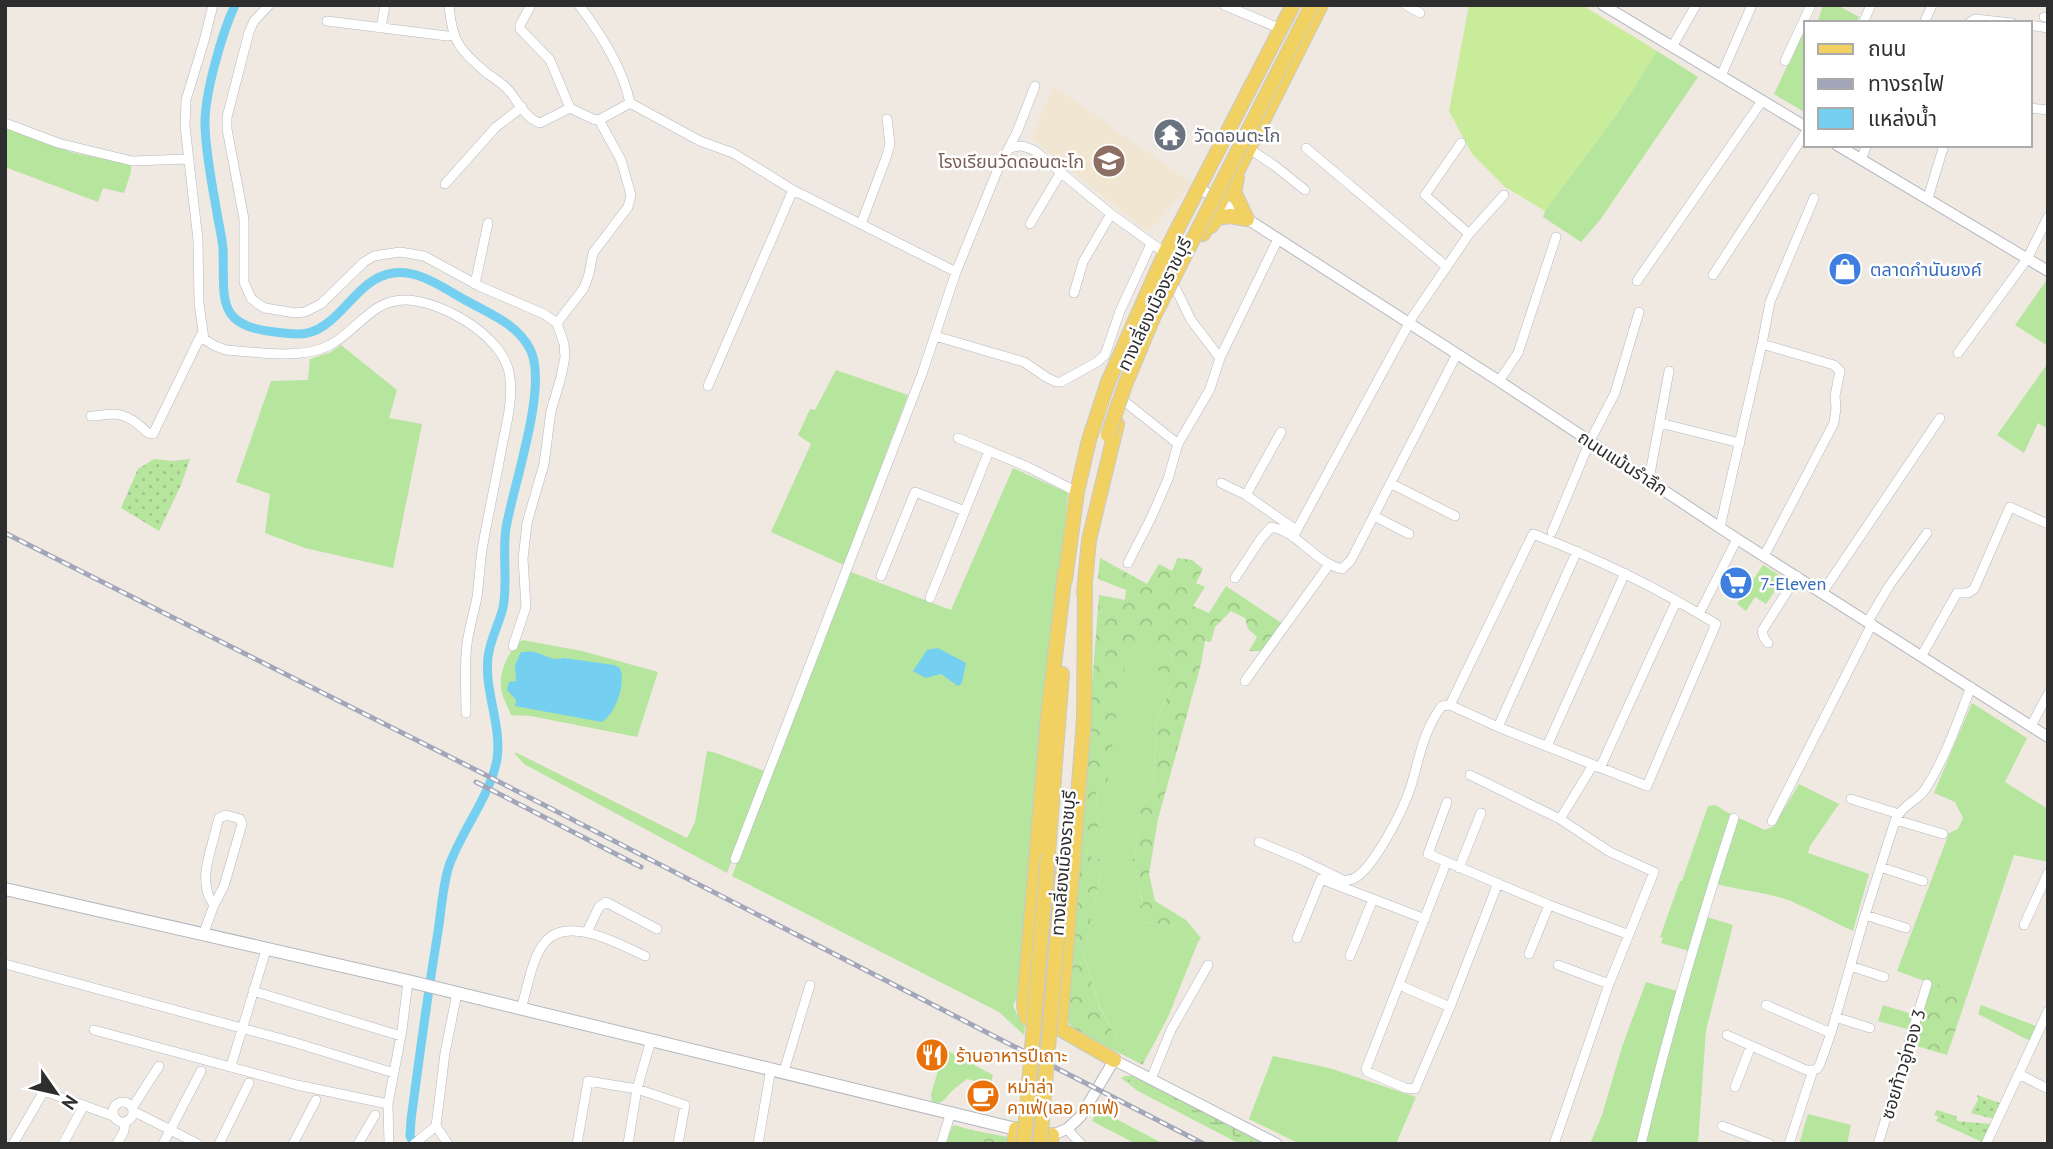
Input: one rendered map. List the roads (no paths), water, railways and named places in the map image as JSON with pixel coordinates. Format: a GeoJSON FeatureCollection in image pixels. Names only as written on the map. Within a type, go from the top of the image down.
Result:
{"type":"FeatureCollection","features":[{"type":"Feature","properties":{"kind":"main road","name":"ทางเลี่ยงเมืองราชบุรี"},"geometry":{"type":"LineString","coordinates":[[1066,623],[1065,572],[1077,492],[1089,440],[1108,382],[1166,253],[1293,5]]}},
{"type":"Feature","properties":{"kind":"main road","name":"ทางเลี่ยงเมืองราชบุรี"},"geometry":{"type":"LineString","coordinates":[[1024,1144],[1066,623],[1082,508],[1116,382],[1146,315],[1302,5]]}},
{"type":"Feature","properties":{"kind":"main road","name":"ทางเลี่ยงเมืองราชบุรี"},"geometry":{"type":"LineString","coordinates":[[1048,1141],[1064,855],[1084,584],[1103,434],[1153,318],[1312,5]]}},
{"type":"Feature","properties":{"kind":"main road","name":"ทางเลี่ยงเมืองราชบุรี"},"geometry":{"type":"LineString","coordinates":[[1089,540],[1124,401],[1150,335],[1240,166],[1321,5]]}},
{"type":"Feature","properties":{"kind":"main road"},"geometry":{"type":"LineString","coordinates":[[1240,166],[1234,192],[1247,219]]}},
{"type":"Feature","properties":{"kind":"main road"},"geometry":{"type":"LineString","coordinates":[[1199,242],[1217,218],[1230,215],[1247,219]]}},
{"type":"Feature","properties":{"kind":"main road"},"geometry":{"type":"LineString","coordinates":[[1065,572],[1048,716],[1024,1006],[1027,1018],[1039,1026],[1060,1030],[1115,1060]]}},
{"type":"Feature","properties":{"kind":"main road"},"geometry":{"type":"LineString","coordinates":[[1060,1030],[1084,719],[1084,584]]}},
{"type":"Feature","properties":{"kind":"main road"},"geometry":{"type":"LineString","coordinates":[[5,889],[412,982],[951,1112],[1015,1136],[1048,1141]]}},
{"type":"Feature","properties":{"kind":"street"},"geometry":{"type":"LineString","coordinates":[[213,5],[186,100],[185,126],[198,240],[199,303],[204,339],[226,350],[307,353],[330,345],[375,309],[386,303],[404,300],[426,303],[452,313],[496,345],[504,358],[509,372],[508,416],[467,645],[466,713]]}},
{"type":"Feature","properties":{"kind":"street"},"geometry":{"type":"LineString","coordinates":[[269,5],[254,21],[249,32],[227,117],[244,219],[244,282],[251,298],[265,308],[305,312],[321,304],[364,262],[374,256],[392,253],[415,254],[425,256],[475,284],[544,314],[557,323],[565,344],[565,357],[551,411],[544,464],[527,523],[523,559],[526,607],[513,646]]}},
{"type":"Feature","properties":{"kind":"street"},"geometry":{"type":"LineString","coordinates":[[381,28],[385,5]]}},
{"type":"Feature","properties":{"kind":"street"},"geometry":{"type":"LineString","coordinates":[[449,5],[451,30],[468,57],[508,90],[534,120],[540,122],[570,108]]}},
{"type":"Feature","properties":{"kind":"street"},"geometry":{"type":"LineString","coordinates":[[531,5],[520,29],[550,60],[570,108],[599,120],[630,103]]}},
{"type":"Feature","properties":{"kind":"street"},"geometry":{"type":"LineString","coordinates":[[579,5],[620,70],[630,103]]}},
{"type":"Feature","properties":{"kind":"street"},"geometry":{"type":"LineString","coordinates":[[1224,5],[1281,29]]}},
{"type":"Feature","properties":{"kind":"street"},"geometry":{"type":"LineString","coordinates":[[1406,5],[1420,13]]}},
{"type":"Feature","properties":{"kind":"street"},"geometry":{"type":"LineString","coordinates":[[1602,5],[1804,129]]}},
{"type":"Feature","properties":{"kind":"street"},"geometry":{"type":"LineString","coordinates":[[1672,47],[1696,5]]}},
{"type":"Feature","properties":{"kind":"street"},"geometry":{"type":"LineString","coordinates":[[1721,76],[1752,5]]}},
{"type":"Feature","properties":{"kind":"street"},"geometry":{"type":"LineString","coordinates":[[1785,61],[1811,5]]}},
{"type":"Feature","properties":{"kind":"street"},"geometry":{"type":"LineString","coordinates":[[1864,21],[1871,5]]}},
{"type":"Feature","properties":{"kind":"street"},"geometry":{"type":"LineString","coordinates":[[1925,21],[1932,5]]}},
{"type":"Feature","properties":{"kind":"street"},"geometry":{"type":"LineString","coordinates":[[327,21],[454,35]]}},
{"type":"Feature","properties":{"kind":"street"},"geometry":{"type":"LineString","coordinates":[[1972,21],[1994,21]]}},
{"type":"Feature","properties":{"kind":"street"},"geometry":{"type":"LineString","coordinates":[[735,859],[922,374],[956,272],[1035,86]]}},
{"type":"Feature","properties":{"kind":"street"},"geometry":{"type":"LineString","coordinates":[[1637,281],[1762,101]]}},
{"type":"Feature","properties":{"kind":"street"},"geometry":{"type":"LineString","coordinates":[[630,103],[701,141],[733,153],[793,190],[956,272]]}},
{"type":"Feature","properties":{"kind":"street"},"geometry":{"type":"LineString","coordinates":[[445,184],[496,127],[522,107]]}},
{"type":"Feature","properties":{"kind":"street"},"geometry":{"type":"LineString","coordinates":[[860,224],[890,144],[887,119]]}},
{"type":"Feature","properties":{"kind":"street"},"geometry":{"type":"LineString","coordinates":[[557,323],[584,288],[593,253],[628,207],[631,195],[621,160],[599,120]]}},
{"type":"Feature","properties":{"kind":"street"},"geometry":{"type":"LineString","coordinates":[[5,123],[58,143],[132,161],[188,159]]}},
{"type":"Feature","properties":{"kind":"street"},"geometry":{"type":"LineString","coordinates":[[1713,275],[1804,133]]}},
{"type":"Feature","properties":{"kind":"street"},"geometry":{"type":"LineString","coordinates":[[1461,143],[1425,195],[1469,234]]}},
{"type":"Feature","properties":{"kind":"street"},"geometry":{"type":"LineString","coordinates":[[1009,149],[1017,145],[1026,146],[1111,214],[1166,253]]}},
{"type":"Feature","properties":{"kind":"street"},"geometry":{"type":"LineString","coordinates":[[1840,147],[2048,271]]}},
{"type":"Feature","properties":{"kind":"street"},"geometry":{"type":"LineString","coordinates":[[1861,159],[1866,147]]}},
{"type":"Feature","properties":{"kind":"street"},"geometry":{"type":"LineString","coordinates":[[1928,198],[1943,147]]}},
{"type":"Feature","properties":{"kind":"street"},"geometry":{"type":"LineString","coordinates":[[1248,148],[1305,190]]}},
{"type":"Feature","properties":{"kind":"street"},"geometry":{"type":"LineString","coordinates":[[1306,148],[1447,267]]}},
{"type":"Feature","properties":{"kind":"street"},"geometry":{"type":"LineString","coordinates":[[1030,224],[1061,172]]}},
{"type":"Feature","properties":{"kind":"street","name":"ถนนแม้นรำลึก"},"geometry":{"type":"LineString","coordinates":[[1199,188],[1499,381],[1737,539],[2048,737]]}},
{"type":"Feature","properties":{"kind":"street"},"geometry":{"type":"LineString","coordinates":[[708,386],[793,190]]}},
{"type":"Feature","properties":{"kind":"street"},"geometry":{"type":"LineString","coordinates":[[1294,533],[1413,316],[1469,234],[1504,195]]}},
{"type":"Feature","properties":{"kind":"street"},"geometry":{"type":"LineString","coordinates":[[1720,527],[1770,302],[1814,198]]}},
{"type":"Feature","properties":{"kind":"street"},"geometry":{"type":"LineString","coordinates":[[1074,293],[1083,262],[1111,214]]}},
{"type":"Feature","properties":{"kind":"street"},"geometry":{"type":"LineString","coordinates":[[1958,353],[2027,259],[2048,217]]}},
{"type":"Feature","properties":{"kind":"street"},"geometry":{"type":"LineString","coordinates":[[475,284],[488,223]]}},
{"type":"Feature","properties":{"kind":"street"},"geometry":{"type":"LineString","coordinates":[[1499,381],[1518,353],[1556,237]]}},
{"type":"Feature","properties":{"kind":"street"},"geometry":{"type":"LineString","coordinates":[[1128,563],[1152,518],[1168,479],[1178,444],[1210,389],[1220,358],[1278,239]]}},
{"type":"Feature","properties":{"kind":"street"},"geometry":{"type":"LineString","coordinates":[[935,336],[1024,362],[1046,377],[1061,382],[1105,355],[1132,282],[1151,244]]}},
{"type":"Feature","properties":{"kind":"street"},"geometry":{"type":"LineString","coordinates":[[1175,286],[1191,320],[1220,358]]}},
{"type":"Feature","properties":{"kind":"street"},"geometry":{"type":"LineString","coordinates":[[1552,532],[1590,441],[1615,393],[1639,312]]}},
{"type":"Feature","properties":{"kind":"street"},"geometry":{"type":"LineString","coordinates":[[91,416],[114,414],[129,418],[153,434],[203,332]]}},
{"type":"Feature","properties":{"kind":"street"},"geometry":{"type":"LineString","coordinates":[[1762,344],[1835,365],[1840,371],[1835,396],[1834,423],[1764,556]]}},
{"type":"Feature","properties":{"kind":"street"},"geometry":{"type":"LineString","coordinates":[[1221,483],[1246,495],[1294,533],[1328,566],[1342,569],[1351,560],[1392,484],[1457,354]]}},
{"type":"Feature","properties":{"kind":"street"},"geometry":{"type":"LineString","coordinates":[[1649,480],[1669,371]]}},
{"type":"Feature","properties":{"kind":"street"},"geometry":{"type":"LineString","coordinates":[[1124,401],[1178,444]]}},
{"type":"Feature","properties":{"kind":"street"},"geometry":{"type":"LineString","coordinates":[[1822,593],[1940,418]]}},
{"type":"Feature","properties":{"kind":"street"},"geometry":{"type":"LineString","coordinates":[[1660,423],[1740,443]]}},
{"type":"Feature","properties":{"kind":"street"},"geometry":{"type":"LineString","coordinates":[[1246,495],[1281,432]]}},
{"type":"Feature","properties":{"kind":"street"},"geometry":{"type":"LineString","coordinates":[[958,438],[1028,467],[1077,492]]}},
{"type":"Feature","properties":{"kind":"street"},"geometry":{"type":"LineString","coordinates":[[930,598],[989,451]]}},
{"type":"Feature","properties":{"kind":"street"},"geometry":{"type":"LineString","coordinates":[[1392,484],[1455,516]]}},
{"type":"Feature","properties":{"kind":"street"},"geometry":{"type":"LineString","coordinates":[[881,576],[915,492],[965,511]]}},
{"type":"Feature","properties":{"kind":"street"},"geometry":{"type":"LineString","coordinates":[[1922,655],[1956,593],[1968,593],[1974,589],[2010,507],[2048,524]]}},
{"type":"Feature","properties":{"kind":"street"},"geometry":{"type":"LineString","coordinates":[[1374,516],[1409,534]]}},
{"type":"Feature","properties":{"kind":"street"},"geometry":{"type":"LineString","coordinates":[[1235,578],[1271,527],[1294,533]]}},
{"type":"Feature","properties":{"kind":"street"},"geometry":{"type":"LineString","coordinates":[[1772,821],[1889,586],[1927,533]]}},
{"type":"Feature","properties":{"kind":"street"},"geometry":{"type":"LineString","coordinates":[[1259,842],[1343,880],[1355,879],[1378,851],[1394,823],[1408,793],[1418,755],[1434,716],[1442,706],[1450,705],[1647,786],[1716,624],[1625,573],[1533,534],[1450,705]]}},
{"type":"Feature","properties":{"kind":"street"},"geometry":{"type":"LineString","coordinates":[[1699,614],[1737,539]]}},
{"type":"Feature","properties":{"kind":"street"},"geometry":{"type":"LineString","coordinates":[[1498,727],[1577,551]]}},
{"type":"Feature","properties":{"kind":"street"},"geometry":{"type":"LineString","coordinates":[[1245,681],[1328,566]]}},
{"type":"Feature","properties":{"kind":"street"},"geometry":{"type":"LineString","coordinates":[[1548,746],[1625,573]]}},
{"type":"Feature","properties":{"kind":"street"},"geometry":{"type":"LineString","coordinates":[[1768,643],[1762,631],[1797,576]]}},
{"type":"Feature","properties":{"kind":"street"},"geometry":{"type":"LineString","coordinates":[[1560,819],[1596,766],[1676,602]]}},
{"type":"Feature","properties":{"kind":"street"},"geometry":{"type":"LineString","coordinates":[[1727,1035],[1806,1070],[1817,1069],[1831,1033],[1897,817],[1901,809],[1925,790],[1971,687]]}},
{"type":"Feature","properties":{"kind":"street"},"geometry":{"type":"LineString","coordinates":[[2031,726],[2048,694]]}},
{"type":"Feature","properties":{"kind":"street"},"geometry":{"type":"LineString","coordinates":[[1470,775],[1560,819],[1610,852],[1654,872],[1609,984],[1554,1144]]}},
{"type":"Feature","properties":{"kind":"street"},"geometry":{"type":"LineString","coordinates":[[1851,799],[1943,834]]}},
{"type":"Feature","properties":{"kind":"street"},"geometry":{"type":"LineString","coordinates":[[1447,802],[1428,854],[1549,905],[1628,934]]}},
{"type":"Feature","properties":{"kind":"street"},"geometry":{"type":"LineString","coordinates":[[1459,868],[1481,813]]}},
{"type":"Feature","properties":{"kind":"street"},"geometry":{"type":"LineString","coordinates":[[203,935],[214,905],[225,886],[242,824],[240,819],[226,815],[219,818],[206,870],[207,892],[214,905]]}},
{"type":"Feature","properties":{"kind":"street"},"geometry":{"type":"LineString","coordinates":[[1641,1144],[1666,1042],[1734,818]]}},
{"type":"Feature","properties":{"kind":"street"},"geometry":{"type":"LineString","coordinates":[[1446,863],[1366,1069],[1392,1083],[1415,1089],[1498,883]]}},
{"type":"Feature","properties":{"kind":"street"},"geometry":{"type":"LineString","coordinates":[[1880,867],[1923,881]]}},
{"type":"Feature","properties":{"kind":"street"},"geometry":{"type":"LineString","coordinates":[[2024,925],[2048,873]]}},
{"type":"Feature","properties":{"kind":"street"},"geometry":{"type":"LineString","coordinates":[[1297,938],[1321,879],[1424,919]]}},
{"type":"Feature","properties":{"kind":"street"},"geometry":{"type":"LineString","coordinates":[[1350,956],[1373,899]]}},
{"type":"Feature","properties":{"kind":"street"},"geometry":{"type":"LineString","coordinates":[[587,932],[599,907],[606,902],[657,929]]}},
{"type":"Feature","properties":{"kind":"street"},"geometry":{"type":"LineString","coordinates":[[1529,954],[1549,905]]}},
{"type":"Feature","properties":{"kind":"street"},"geometry":{"type":"LineString","coordinates":[[1865,915],[1906,928]]}},
{"type":"Feature","properties":{"kind":"street"},"geometry":{"type":"LineString","coordinates":[[521,1009],[536,960],[544,943],[556,933],[587,932],[645,956]]}},
{"type":"Feature","properties":{"kind":"street"},"geometry":{"type":"LineString","coordinates":[[231,1066],[266,950]]}},
{"type":"Feature","properties":{"kind":"street"},"geometry":{"type":"LineString","coordinates":[[5,964],[293,1042],[394,1073]]}},
{"type":"Feature","properties":{"kind":"street"},"geometry":{"type":"LineString","coordinates":[[1151,1079],[1171,1030],[1208,965]]}},
{"type":"Feature","properties":{"kind":"street"},"geometry":{"type":"LineString","coordinates":[[1558,965],[1609,984]]}},
{"type":"Feature","properties":{"kind":"street"},"geometry":{"type":"LineString","coordinates":[[1850,966],[1884,977]]}},
{"type":"Feature","properties":{"kind":"street"},"geometry":{"type":"LineString","coordinates":[[388,1144],[388,1104],[412,982]]}},
{"type":"Feature","properties":{"kind":"street","name":"ซอยท้าวอู่ทอง 3"},"geometry":{"type":"LineString","coordinates":[[1878,1144],[1927,984]]}},
{"type":"Feature","properties":{"kind":"street"},"geometry":{"type":"LineString","coordinates":[[758,1144],[777,1070],[810,985]]}},
{"type":"Feature","properties":{"kind":"street"},"geometry":{"type":"LineString","coordinates":[[1399,985],[1450,1007]]}},
{"type":"Feature","properties":{"kind":"street"},"geometry":{"type":"LineString","coordinates":[[253,991],[401,1036]]}},
{"type":"Feature","properties":{"kind":"street"},"geometry":{"type":"LineString","coordinates":[[448,1144],[436,1126],[456,993]]}},
{"type":"Feature","properties":{"kind":"street"},"geometry":{"type":"LineString","coordinates":[[1766,1005],[1831,1033]]}},
{"type":"Feature","properties":{"kind":"street"},"geometry":{"type":"LineString","coordinates":[[1986,1144],[2045,1023],[2048,1011]]}},
{"type":"Feature","properties":{"kind":"street"},"geometry":{"type":"LineString","coordinates":[[1835,1017],[1870,1028]]}},
{"type":"Feature","properties":{"kind":"street"},"geometry":{"type":"LineString","coordinates":[[93,1030],[297,1085],[388,1104]]}},
{"type":"Feature","properties":{"kind":"street"},"geometry":{"type":"LineString","coordinates":[[628,1144],[637,1089],[651,1040]]}},
{"type":"Feature","properties":{"kind":"street"},"geometry":{"type":"LineString","coordinates":[[1735,1087],[1751,1046]]}},
{"type":"Feature","properties":{"kind":"street"},"geometry":{"type":"LineString","coordinates":[[1048,1141],[1081,1116],[1115,1060],[1277,1144]]}},
{"type":"Feature","properties":{"kind":"street"},"geometry":{"type":"LineString","coordinates":[[13,1144],[44,1091],[113,1116],[119,1122],[131,1119],[133,1110],[159,1066]]}},
{"type":"Feature","properties":{"kind":"street"},"geometry":{"type":"LineString","coordinates":[[1789,1144],[1813,1070]]}},
{"type":"Feature","properties":{"kind":"street"},"geometry":{"type":"LineString","coordinates":[[163,1144],[201,1071]]}},
{"type":"Feature","properties":{"kind":"street"},"geometry":{"type":"LineString","coordinates":[[2019,1074],[2048,1089]]}},
{"type":"Feature","properties":{"kind":"street"},"geometry":{"type":"LineString","coordinates":[[577,1144],[589,1081],[637,1089],[685,1105],[678,1144]]}},
{"type":"Feature","properties":{"kind":"street"},"geometry":{"type":"LineString","coordinates":[[219,1144],[249,1083]]}},
{"type":"Feature","properties":{"kind":"street"},"geometry":{"type":"LineString","coordinates":[[293,1144],[316,1100]]}},
{"type":"Feature","properties":{"kind":"street"},"geometry":{"type":"LineString","coordinates":[[113,1116],[113,1109],[120,1102],[127,1102],[133,1110],[198,1144]]}},
{"type":"Feature","properties":{"kind":"street"},"geometry":{"type":"LineString","coordinates":[[63,1144],[84,1105]]}},
{"type":"Feature","properties":{"kind":"street"},"geometry":{"type":"LineString","coordinates":[[941,1144],[951,1112]]}},
{"type":"Feature","properties":{"kind":"street"},"geometry":{"type":"LineString","coordinates":[[358,1144],[375,1115]]}},
{"type":"Feature","properties":{"kind":"street"},"geometry":{"type":"LineString","coordinates":[[117,1144],[124,1131],[125,1122]]}},
{"type":"Feature","properties":{"kind":"street"},"geometry":{"type":"LineString","coordinates":[[414,1144],[436,1126]]}},
{"type":"Feature","properties":{"kind":"street"},"geometry":{"type":"LineString","coordinates":[[1722,1126],[1770,1144]]}},
{"type":"Feature","properties":{"kind":"street"},"geometry":{"type":"LineString","coordinates":[[1067,1129],[1081,1144]]}},
{"type":"Feature","properties":{"kind":"water"},"geometry":{"type":"Polygon","coordinates":[[[938,648],[966,663],[962,683],[958,686],[941,674],[926,678],[913,671],[927,650],[938,648]]]}},
{"type":"Feature","properties":{"kind":"water"},"geometry":{"type":"Polygon","coordinates":[[[521,652],[620,668],[621,690],[612,712],[602,722],[515,706],[516,700],[507,690],[509,682],[516,681],[515,665],[521,652]]]}},
{"type":"Feature","properties":{"kind":"waterway"},"geometry":{"type":"LineString","coordinates":[[235,5],[215,64],[205,113],[207,148],[223,244],[224,295],[232,316],[255,329],[304,334],[317,330],[330,321],[358,292],[374,280],[393,273],[412,274],[441,286],[510,326],[525,340],[535,365],[533,410],[506,528],[503,608],[488,657],[488,682],[497,734],[497,759],[489,786],[454,853],[445,883],[411,1120],[410,1136],[414,1144]]}},
{"type":"Feature","properties":{"kind":"railway"},"geometry":{"type":"LineString","coordinates":[[5,533],[476,770],[1204,1144]]}},
{"type":"Feature","properties":{"kind":"railway"},"geometry":{"type":"LineString","coordinates":[[476,782],[641,867]]}},
{"type":"Feature","properties":{"kind":"place","name":"วัดดอนตะโก"},"geometry":{"type":"Point","coordinates":[1170,135]}},
{"type":"Feature","properties":{"kind":"place","name":"โรงเรียนวัดดอนตะโก"},"geometry":{"type":"Point","coordinates":[1109,161]}},
{"type":"Feature","properties":{"kind":"place","name":"ตลาดกำนันยงค์"},"geometry":{"type":"Point","coordinates":[1845,269]}},
{"type":"Feature","properties":{"kind":"place","name":"7-Eleven"},"geometry":{"type":"Point","coordinates":[1736,583]}},
{"type":"Feature","properties":{"kind":"place","name":"ร้านอาหารปีเถาะ"},"geometry":{"type":"Point","coordinates":[932,1055]}},
{"type":"Feature","properties":{"kind":"place","name":"หม่าล่า คาเฟ่(เลอ คาเฟ่)"},"geometry":{"type":"Point","coordinates":[983,1096]}}]}
